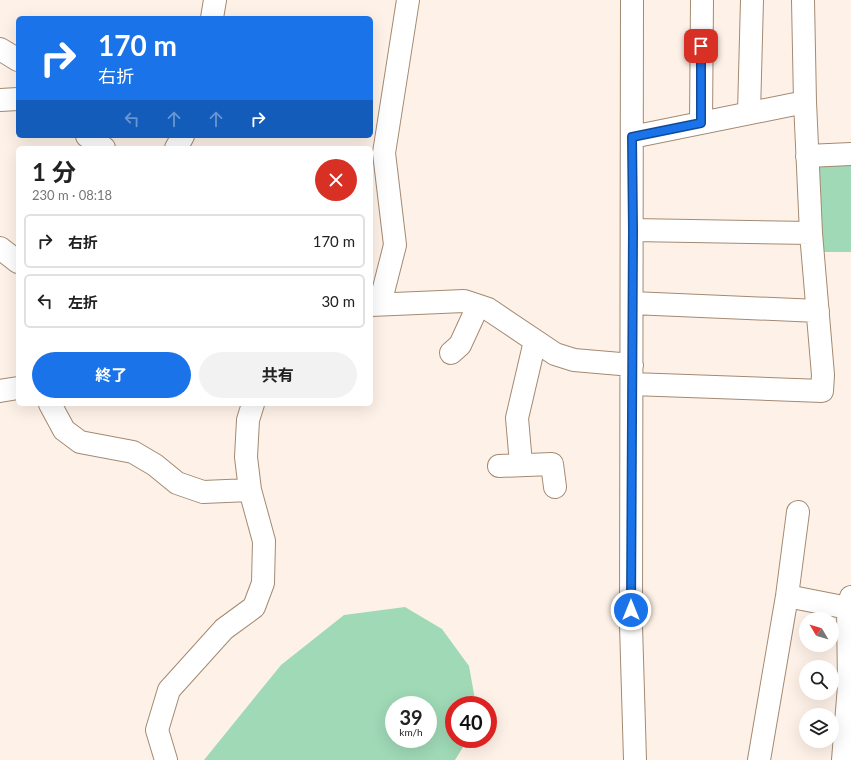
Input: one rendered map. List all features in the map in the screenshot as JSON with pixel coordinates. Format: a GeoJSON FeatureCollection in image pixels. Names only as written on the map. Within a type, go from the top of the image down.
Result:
{"type":"FeatureCollection","features":[{"type":"Feature","properties":{"kind":"street"},"geometry":{"type":"LineString","coordinates":[[212,16],[215,0]]}},
{"type":"Feature","properties":{"kind":"street"},"geometry":{"type":"LineString","coordinates":[[408,0],[384,153],[395,245],[376,305],[464,301],[488,309],[555,354],[574,360],[632,374],[822,391],[823,375],[811,233],[807,156],[803,0]]}},
{"type":"Feature","properties":{"kind":"street"},"geometry":{"type":"LineString","coordinates":[[632,0],[633,230],[631,625],[635,760]]}},
{"type":"Feature","properties":{"kind":"street"},"geometry":{"type":"LineString","coordinates":[[701,123],[702,0]]}},
{"type":"Feature","properties":{"kind":"street"},"geometry":{"type":"LineString","coordinates":[[749,113],[752,0]]}},
{"type":"Feature","properties":{"kind":"street"},"geometry":{"type":"LineString","coordinates":[[0,49],[16,59]]}},
{"type":"Feature","properties":{"kind":"street"},"geometry":{"type":"LineString","coordinates":[[0,100],[16,99]]}},
{"type":"Feature","properties":{"kind":"street"},"geometry":{"type":"LineString","coordinates":[[632,137],[805,102]]}},
{"type":"Feature","properties":{"kind":"street"},"geometry":{"type":"LineString","coordinates":[[90,138],[101,146]]}},
{"type":"Feature","properties":{"kind":"street"},"geometry":{"type":"LineString","coordinates":[[807,156],[851,154]]}},
{"type":"Feature","properties":{"kind":"street"},"geometry":{"type":"LineString","coordinates":[[633,230],[811,233]]}},
{"type":"Feature","properties":{"kind":"street"},"geometry":{"type":"LineString","coordinates":[[0,248],[16,260]]}},
{"type":"Feature","properties":{"kind":"street"},"geometry":{"type":"LineString","coordinates":[[632,303],[818,311]]}},
{"type":"Feature","properties":{"kind":"street"},"geometry":{"type":"LineString","coordinates":[[451,353],[460,346],[478,306]]}},
{"type":"Feature","properties":{"kind":"street"},"geometry":{"type":"LineString","coordinates":[[521,464],[517,418],[535,341]]}},
{"type":"Feature","properties":{"kind":"street"},"geometry":{"type":"LineString","coordinates":[[0,391],[16,388]]}},
{"type":"Feature","properties":{"kind":"street"},"geometry":{"type":"LineString","coordinates":[[51,406],[64,430],[80,442],[133,452],[155,466],[177,483],[203,492],[250,490]]}},
{"type":"Feature","properties":{"kind":"street"},"geometry":{"type":"LineString","coordinates":[[166,760],[157,730],[169,690],[224,629],[254,607],[263,583],[264,541],[250,490],[246,457],[248,420],[252,406]]}},
{"type":"Feature","properties":{"kind":"street"},"geometry":{"type":"LineString","coordinates":[[499,466],[552,464],[555,487]]}},
{"type":"Feature","properties":{"kind":"street"},"geometry":{"type":"LineString","coordinates":[[759,760],[787,596],[798,512]]}},
{"type":"Feature","properties":{"kind":"street"},"geometry":{"type":"LineString","coordinates":[[787,596],[850,602],[849,686],[843,760]]}},
{"type":"Feature","properties":{"kind":"green space"},"geometry":{"type":"Polygon","coordinates":[[[818,164],[851,165],[851,252],[822,252],[818,164]]]}},
{"type":"Feature","properties":{"kind":"green space"},"geometry":{"type":"Polygon","coordinates":[[[405,607],[442,629],[469,666],[474,696],[445,696],[445,748],[462,748],[455,760],[204,760],[281,665],[344,615],[405,607]]]}},
{"type":"Feature","properties":{"kind":"route"},"geometry":{"type":"LineString","coordinates":[[631,610],[632,137],[701,123],[701,46]]}}]}
